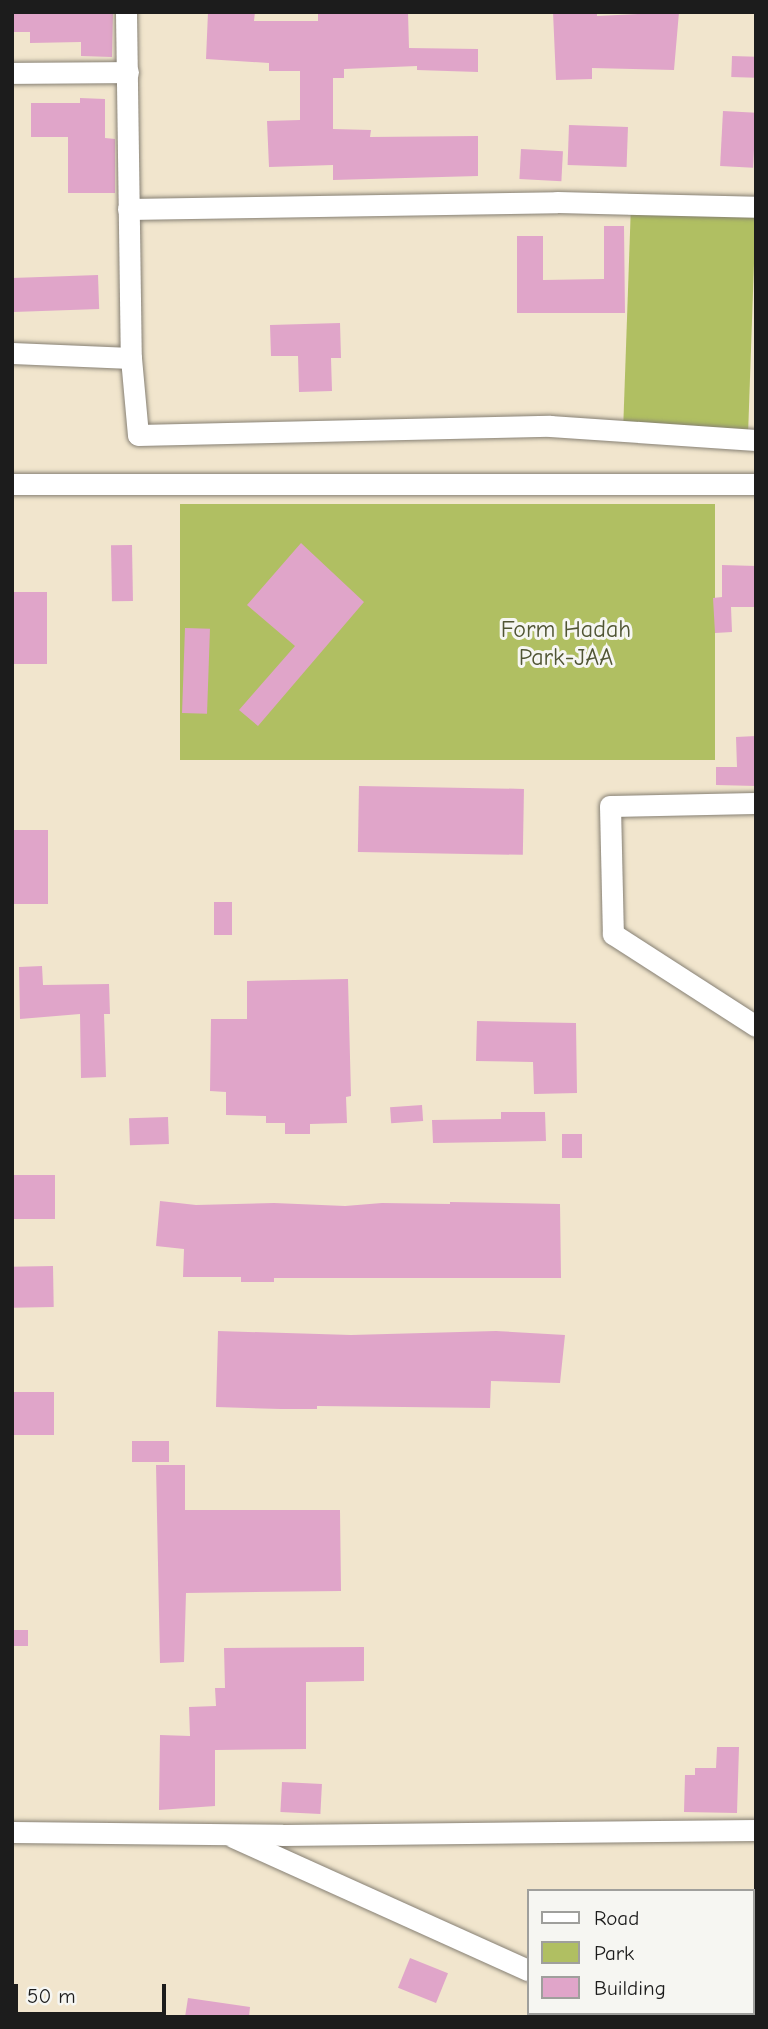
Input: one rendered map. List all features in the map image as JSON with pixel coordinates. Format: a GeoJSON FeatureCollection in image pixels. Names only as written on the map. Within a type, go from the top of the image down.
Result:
{"type":"FeatureCollection","features":[{"type":"Feature","properties":{"kind":"street"},"geometry":{"type":"LineString","coordinates":[[126,12],[131,358],[138,435],[550,426],[756,440]]}},
{"type":"Feature","properties":{"kind":"street"},"geometry":{"type":"LineString","coordinates":[[12,73],[128,72]]}},
{"type":"Feature","properties":{"kind":"street"},"geometry":{"type":"LineString","coordinates":[[128,209],[556,202],[756,207]]}},
{"type":"Feature","properties":{"kind":"street"},"geometry":{"type":"LineString","coordinates":[[12,353],[131,358]]}},
{"type":"Feature","properties":{"kind":"street"},"geometry":{"type":"LineString","coordinates":[[12,484],[756,484]]}},
{"type":"Feature","properties":{"kind":"street"},"geometry":{"type":"LineString","coordinates":[[756,803],[610,806],[613,934],[756,1026]]}},
{"type":"Feature","properties":{"kind":"street"},"geometry":{"type":"LineString","coordinates":[[12,1832],[756,1830]]}},
{"type":"Feature","properties":{"kind":"street"},"geometry":{"type":"LineString","coordinates":[[226,1833],[526,1969]]}},
{"type":"Feature","properties":{"kind":"green space"},"geometry":{"type":"Polygon","coordinates":[[[631,204],[756,208],[748,435],[623,431],[631,204]]]}},
{"type":"Feature","properties":{"kind":"green space","name":"Form Hadah Park-JAA"},"geometry":{"type":"Polygon","coordinates":[[[180,504],[715,504],[715,760],[180,760],[180,504]]]}},
{"type":"Feature","properties":{"kind":"building"},"geometry":{"type":"Polygon","coordinates":[[[113,12],[112,57],[81,56],[81,42],[30,43],[30,32],[12,32],[12,14],[113,12]]]}},
{"type":"Feature","properties":{"kind":"building"},"geometry":{"type":"Polygon","coordinates":[[[208,12],[255,12],[254,21],[318,21],[318,12],[408,12],[409,48],[478,49],[478,72],[417,70],[417,66],[344,69],[344,78],[333,78],[333,129],[371,130],[370,137],[478,136],[478,176],[333,180],[333,165],[269,167],[267,121],[300,120],[300,71],[269,71],[269,63],[206,59],[208,12]]]}},
{"type":"Feature","properties":{"kind":"building"},"geometry":{"type":"Polygon","coordinates":[[[553,12],[597,12],[597,16],[679,12],[674,70],[592,68],[592,79],[556,80],[553,12]]]}},
{"type":"Feature","properties":{"kind":"building"},"geometry":{"type":"Polygon","coordinates":[[[732,56],[756,57],[755,78],[731,77],[732,56]]]}},
{"type":"Feature","properties":{"kind":"building"},"geometry":{"type":"Polygon","coordinates":[[[80,98],[105,99],[105,138],[115,139],[115,193],[68,193],[68,137],[31,137],[31,103],[80,103],[80,98]]]}},
{"type":"Feature","properties":{"kind":"building"},"geometry":{"type":"Polygon","coordinates":[[[723,111],[756,113],[753,168],[720,166],[723,111]]]}},
{"type":"Feature","properties":{"kind":"building"},"geometry":{"type":"Polygon","coordinates":[[[569,125],[628,127],[627,167],[568,165],[569,125]]]}},
{"type":"Feature","properties":{"kind":"building"},"geometry":{"type":"Polygon","coordinates":[[[521,149],[563,151],[561,181],[519,179],[521,149]]]}},
{"type":"Feature","properties":{"kind":"building"},"geometry":{"type":"Polygon","coordinates":[[[604,226],[624,226],[625,313],[517,313],[517,236],[543,236],[543,280],[604,279],[604,226]]]}},
{"type":"Feature","properties":{"kind":"building"},"geometry":{"type":"Polygon","coordinates":[[[98,275],[99,309],[13,312],[12,278],[98,275]]]}},
{"type":"Feature","properties":{"kind":"building"},"geometry":{"type":"Polygon","coordinates":[[[340,323],[341,358],[331,358],[332,391],[299,392],[298,356],[271,356],[270,325],[340,323]]]}},
{"type":"Feature","properties":{"kind":"building"},"geometry":{"type":"Polygon","coordinates":[[[301,543],[364,602],[258,726],[239,710],[295,646],[247,605],[301,543]]]}},
{"type":"Feature","properties":{"kind":"building"},"geometry":{"type":"Polygon","coordinates":[[[111,545],[132,545],[133,601],[112,601],[111,545]]]}},
{"type":"Feature","properties":{"kind":"building"},"geometry":{"type":"Polygon","coordinates":[[[722,565],[756,566],[756,607],[731,607],[732,632],[715,633],[713,598],[722,597],[722,565]]]}},
{"type":"Feature","properties":{"kind":"building"},"geometry":{"type":"Polygon","coordinates":[[[12,592],[47,592],[47,664],[12,664],[12,592]]]}},
{"type":"Feature","properties":{"kind":"building"},"geometry":{"type":"Polygon","coordinates":[[[185,628],[210,629],[207,714],[182,713],[185,628]]]}},
{"type":"Feature","properties":{"kind":"building"},"geometry":{"type":"Polygon","coordinates":[[[756,736],[756,786],[716,785],[716,767],[737,767],[736,737],[756,736]]]}},
{"type":"Feature","properties":{"kind":"building"},"geometry":{"type":"Polygon","coordinates":[[[359,786],[524,789],[523,855],[358,852],[359,786]]]}},
{"type":"Feature","properties":{"kind":"building"},"geometry":{"type":"Polygon","coordinates":[[[12,830],[48,830],[48,904],[12,904],[12,830]]]}},
{"type":"Feature","properties":{"kind":"building"},"geometry":{"type":"Polygon","coordinates":[[[214,902],[232,902],[232,935],[214,935],[214,902]]]}},
{"type":"Feature","properties":{"kind":"building"},"geometry":{"type":"Polygon","coordinates":[[[42,966],[43,985],[109,984],[110,1014],[104,1014],[106,1077],[81,1078],[80,1014],[20,1019],[19,967],[42,966]]]}},
{"type":"Feature","properties":{"kind":"building"},"geometry":{"type":"Polygon","coordinates":[[[348,979],[351,1096],[346,1097],[347,1123],[310,1124],[310,1134],[285,1134],[285,1123],[266,1123],[266,1116],[226,1115],[226,1092],[210,1091],[211,1019],[247,1019],[247,981],[348,979]]]}},
{"type":"Feature","properties":{"kind":"building"},"geometry":{"type":"Polygon","coordinates":[[[477,1021],[576,1023],[577,1093],[534,1094],[533,1062],[476,1061],[477,1021]]]}},
{"type":"Feature","properties":{"kind":"building"},"geometry":{"type":"Polygon","coordinates":[[[422,1105],[423,1121],[391,1123],[390,1107],[422,1105]]]}},
{"type":"Feature","properties":{"kind":"building"},"geometry":{"type":"Polygon","coordinates":[[[501,1112],[545,1112],[546,1141],[433,1143],[432,1120],[501,1119],[501,1112]]]}},
{"type":"Feature","properties":{"kind":"building"},"geometry":{"type":"Polygon","coordinates":[[[168,1117],[169,1144],[130,1145],[129,1118],[168,1117]]]}},
{"type":"Feature","properties":{"kind":"building"},"geometry":{"type":"Polygon","coordinates":[[[562,1134],[582,1134],[582,1158],[562,1158],[562,1134]]]}},
{"type":"Feature","properties":{"kind":"building"},"geometry":{"type":"Polygon","coordinates":[[[12,1175],[55,1175],[55,1219],[12,1219],[12,1175]]]}},
{"type":"Feature","properties":{"kind":"building"},"geometry":{"type":"Polygon","coordinates":[[[160,1201],[196,1205],[274,1203],[345,1206],[450,1202],[560,1204],[561,1278],[274,1278],[274,1282],[241,1282],[241,1277],[183,1277],[184,1249],[156,1246],[160,1201]]]}},
{"type":"Feature","properties":{"kind":"building"},"geometry":{"type":"Polygon","coordinates":[[[53,1266],[54,1307],[13,1308],[12,1267],[53,1266]]]}},
{"type":"Feature","properties":{"kind":"building"},"geometry":{"type":"Polygon","coordinates":[[[218,1331],[351,1335],[496,1331],[565,1335],[560,1383],[491,1381],[490,1408],[317,1406],[317,1409],[281,1409],[216,1407],[218,1331]]]}},
{"type":"Feature","properties":{"kind":"building"},"geometry":{"type":"Polygon","coordinates":[[[12,1392],[54,1392],[54,1435],[12,1435],[12,1392]]]}},
{"type":"Feature","properties":{"kind":"building"},"geometry":{"type":"Polygon","coordinates":[[[132,1441],[169,1441],[169,1462],[132,1462],[132,1441]]]}},
{"type":"Feature","properties":{"kind":"building"},"geometry":{"type":"Polygon","coordinates":[[[156,1465],[185,1465],[185,1510],[340,1510],[341,1591],[186,1593],[184,1662],[160,1663],[156,1465]]]}},
{"type":"Feature","properties":{"kind":"building"},"geometry":{"type":"Polygon","coordinates":[[[12,1630],[28,1630],[28,1646],[12,1646],[12,1630]]]}},
{"type":"Feature","properties":{"kind":"building"},"geometry":{"type":"Polygon","coordinates":[[[364,1647],[364,1681],[306,1682],[306,1749],[215,1750],[215,1806],[159,1810],[160,1735],[190,1736],[189,1707],[216,1706],[215,1688],[225,1688],[224,1648],[364,1647]]]}},
{"type":"Feature","properties":{"kind":"building"},"geometry":{"type":"Polygon","coordinates":[[[717,1747],[739,1747],[737,1813],[684,1812],[685,1775],[695,1775],[695,1768],[716,1768],[717,1747]]]}},
{"type":"Feature","properties":{"kind":"building"},"geometry":{"type":"Polygon","coordinates":[[[282,1782],[322,1784],[320,1814],[280,1812],[282,1782]]]}},
{"type":"Feature","properties":{"kind":"building"},"geometry":{"type":"Polygon","coordinates":[[[410,1958],[448,1973],[436,2003],[398,1988],[410,1958]]]}},
{"type":"Feature","properties":{"kind":"building"},"geometry":{"type":"Polygon","coordinates":[[[188,1998],[250,2007],[249,2017],[185,2017],[188,1998]]]}}]}
